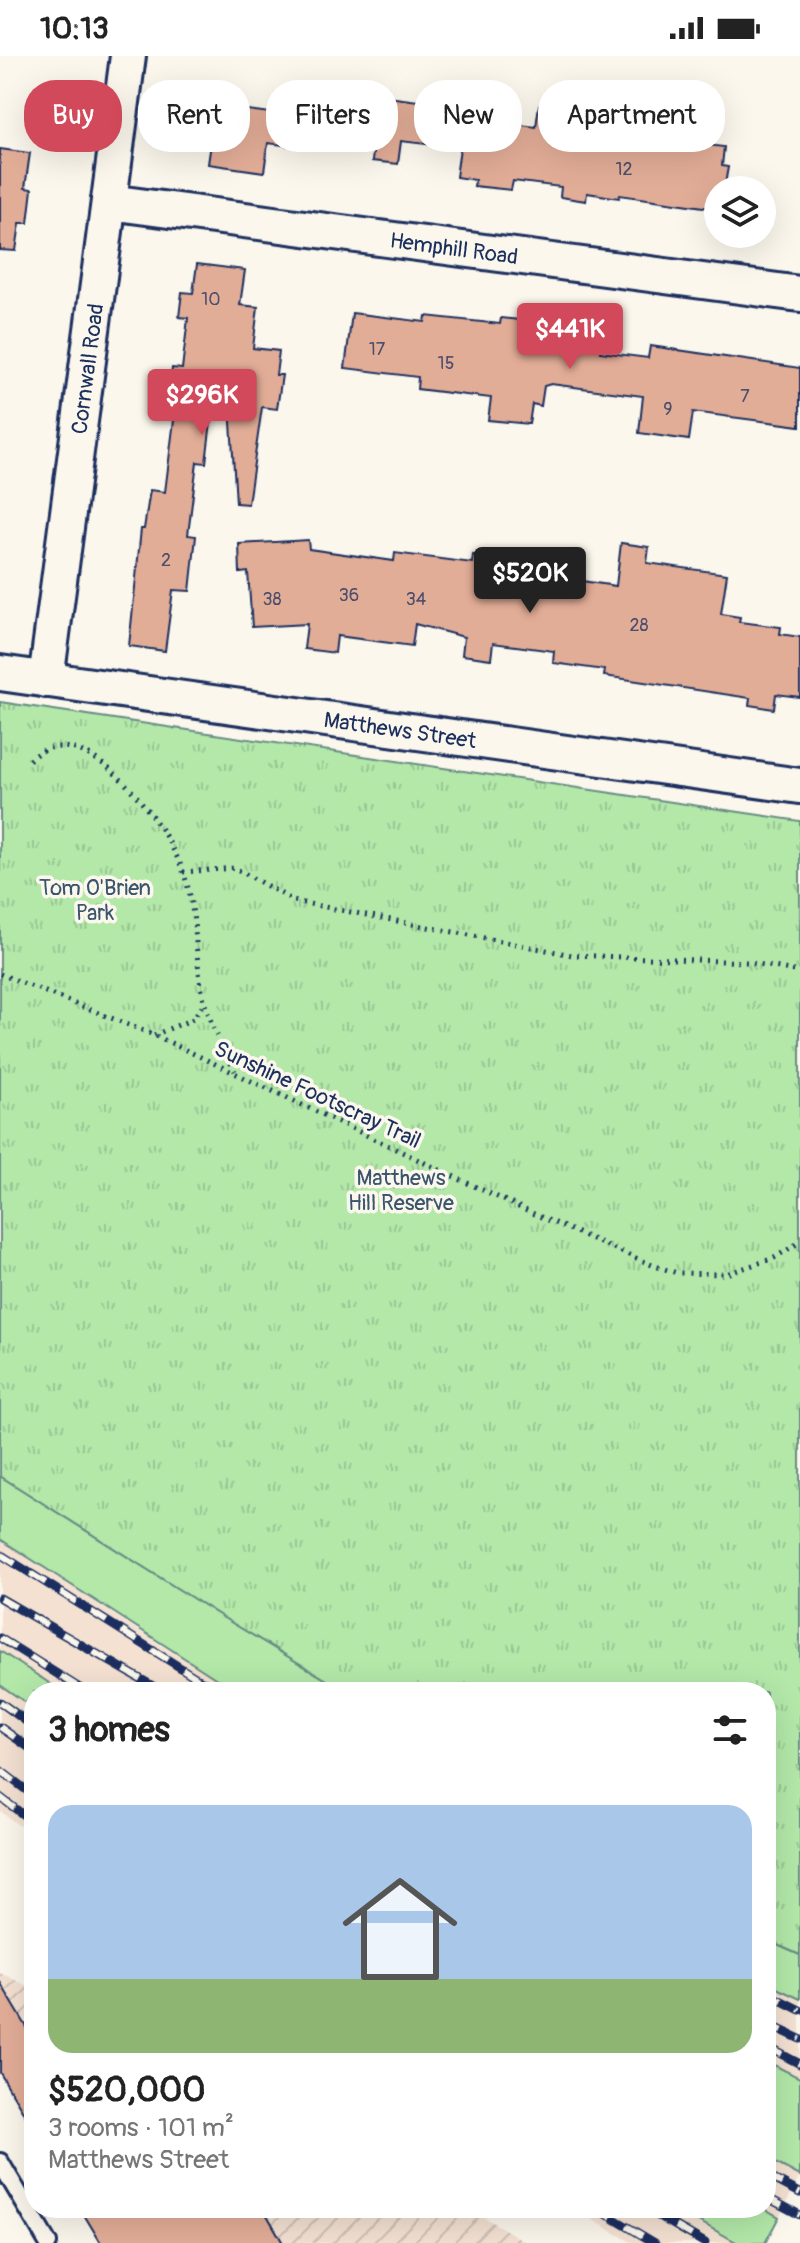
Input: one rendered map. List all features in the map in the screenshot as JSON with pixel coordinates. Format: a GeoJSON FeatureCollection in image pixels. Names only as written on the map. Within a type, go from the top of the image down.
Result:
{"type":"FeatureCollection","features":[{"type":"Feature","properties":{"kind":"street","name":"Cornwall Road"},"geometry":{"type":"LineString","coordinates":[[46,680],[128,56]]}},
{"type":"Feature","properties":{"kind":"street","name":"Hemphill Road"},"geometry":{"type":"LineString","coordinates":[[109,202],[800,294]]}},
{"type":"Feature","properties":{"kind":"street","name":"Matthews Street"},"geometry":{"type":"LineString","coordinates":[[0,673],[800,786]]}},
{"type":"Feature","properties":{"kind":"lane"},"geometry":{"type":"LineString","coordinates":[[0,2162],[24,2202]]}},
{"type":"Feature","properties":{"kind":"lane"},"geometry":{"type":"LineString","coordinates":[[33,2218],[48,2243]]}},
{"type":"Feature","properties":{"kind":"path"},"geometry":{"type":"LineString","coordinates":[[29,760],[53,745],[83,749],[134,792],[159,827],[183,872],[195,921],[205,1003],[235,1071]]}},
{"type":"Feature","properties":{"kind":"path"},"geometry":{"type":"LineString","coordinates":[[183,872],[235,868],[294,901],[572,955],[747,962],[800,972]]}},
{"type":"Feature","properties":{"kind":"path","name":"Sunshine Footscray Trail"},"geometry":{"type":"LineString","coordinates":[[0,974],[154,1035],[527,1211],[677,1273],[726,1274],[774,1258],[800,1242]]}},
{"type":"Feature","properties":{"kind":"path"},"geometry":{"type":"LineString","coordinates":[[154,1035],[193,1019],[205,1003]]}},
{"type":"Feature","properties":{"kind":"shaded area"},"geometry":{"type":"Polygon","coordinates":[[[0,1539],[221,1682],[48,1682],[0,1651],[0,1539]]]}},
{"type":"Feature","properties":{"kind":"shaded area"},"geometry":{"type":"Polygon","coordinates":[[[0,1685],[24,1701],[24,1829],[0,1811],[0,1685]]]}},
{"type":"Feature","properties":{"kind":"shaded area"},"geometry":{"type":"Polygon","coordinates":[[[0,1973],[24,1984],[24,2020],[0,1980],[0,1973]]]}},
{"type":"Feature","properties":{"kind":"shaded area"},"geometry":{"type":"Polygon","coordinates":[[[776,1988],[800,1999],[800,2078],[776,2066],[776,1988]]]}},
{"type":"Feature","properties":{"kind":"shaded area"},"geometry":{"type":"Polygon","coordinates":[[[776,2163],[800,2176],[779,2217],[776,2215],[776,2163]]]}},
{"type":"Feature","properties":{"kind":"shaded area"},"geometry":{"type":"Polygon","coordinates":[[[144,2218],[485,2218],[528,2243],[159,2243],[144,2218]]]}},
{"type":"Feature","properties":{"kind":"shaded area"},"geometry":{"type":"Polygon","coordinates":[[[589,2218],[693,2218],[738,2243],[633,2243],[589,2218]]]}},
{"type":"Feature","properties":{"kind":"green space","name":"Matthews Hill Reserve"},"geometry":{"type":"Polygon","coordinates":[[[0,702],[800,821],[800,1955],[776,1944],[776,1682],[330,1682],[0,1476],[0,702]]]}},
{"type":"Feature","properties":{"kind":"green space"},"geometry":{"type":"Polygon","coordinates":[[[0,1476],[330,1682],[222,1682],[0,1539],[0,1476]]]}},
{"type":"Feature","properties":{"kind":"green space"},"geometry":{"type":"Polygon","coordinates":[[[0,1651],[48,1682],[24,1682],[24,1701],[0,1685],[0,1651]]]}},
{"type":"Feature","properties":{"kind":"green space"},"geometry":{"type":"Polygon","coordinates":[[[776,1944],[800,1955],[800,1999],[776,1988],[776,1944]]]}},
{"type":"Feature","properties":{"kind":"green space"},"geometry":{"type":"Polygon","coordinates":[[[776,2066],[800,2078],[800,2176],[776,2163],[776,2066]]]}},
{"type":"Feature","properties":{"kind":"green space"},"geometry":{"type":"Polygon","coordinates":[[[779,2217],[765,2243],[738,2243],[693,2218],[779,2217]]]}},
{"type":"Feature","properties":{"kind":"building"},"geometry":{"type":"Polygon","coordinates":[[[398,98],[414,100],[414,143],[401,141],[398,164],[372,161],[373,152],[398,152],[398,98]]]}},
{"type":"Feature","properties":{"kind":"building"},"geometry":{"type":"Polygon","coordinates":[[[250,110],[266,112],[264,172],[208,164],[210,152],[250,152],[250,110]]]}},
{"type":"Feature","properties":{"kind":"building"},"geometry":{"type":"Polygon","coordinates":[[[538,112],[538,152],[723,152],[722,166],[728,167],[726,176],[704,176],[704,207],[587,193],[586,201],[560,197],[561,187],[513,181],[511,190],[474,186],[475,180],[456,177],[459,152],[522,152],[522,125],[536,127],[538,112]]]}},
{"type":"Feature","properties":{"kind":"building"},"geometry":{"type":"Polygon","coordinates":[[[0,149],[30,153],[25,188],[32,189],[28,223],[20,223],[16,251],[0,250],[0,149]]]}},
{"type":"Feature","properties":{"kind":"building"},"geometry":{"type":"Polygon","coordinates":[[[197,264],[245,270],[240,305],[258,307],[253,348],[279,351],[276,375],[282,375],[277,409],[262,407],[248,504],[236,503],[230,406],[213,405],[206,463],[197,462],[188,535],[196,536],[190,591],[173,590],[165,651],[129,646],[141,529],[144,529],[150,490],[165,492],[177,396],[169,395],[172,368],[182,369],[188,318],[179,317],[182,292],[193,293],[197,264]]]}},
{"type":"Feature","properties":{"kind":"building"},"geometry":{"type":"Polygon","coordinates":[[[352,313],[425,322],[426,316],[500,324],[501,318],[529,321],[529,327],[602,337],[600,352],[648,358],[650,346],[800,368],[800,426],[693,412],[689,440],[639,433],[643,396],[551,384],[544,386],[541,406],[532,404],[529,424],[488,420],[491,398],[417,389],[418,377],[345,368],[352,313]]]}},
{"type":"Feature","properties":{"kind":"building"},"geometry":{"type":"Polygon","coordinates":[[[308,540],[309,549],[394,561],[395,553],[472,563],[473,555],[509,560],[507,570],[616,586],[621,543],[649,547],[647,563],[727,574],[721,614],[740,617],[739,622],[781,627],[780,634],[800,637],[800,697],[776,694],[774,709],[749,705],[750,698],[604,676],[605,670],[553,663],[554,651],[493,643],[491,659],[462,655],[464,637],[415,624],[412,646],[337,636],[335,653],[304,649],[307,624],[252,627],[248,572],[240,573],[239,544],[308,540]]]}},
{"type":"Feature","properties":{"kind":"building"},"geometry":{"type":"Polygon","coordinates":[[[0,1982],[24,2022],[24,2113],[0,2073],[0,1982]]]}},
{"type":"Feature","properties":{"kind":"building"},"geometry":{"type":"Polygon","coordinates":[[[86,2218],[269,2218],[283,2243],[101,2243],[86,2218]]]}},
{"type":"Feature","properties":{"kind":"railway"},"geometry":{"type":"LineString","coordinates":[[0,1554],[203,1682]]}},
{"type":"Feature","properties":{"kind":"railway"},"geometry":{"type":"LineString","coordinates":[[0,1598],[146,1682]]}},
{"type":"Feature","properties":{"kind":"railway"},"geometry":{"type":"LineString","coordinates":[[0,1638],[70,1682]]}},
{"type":"Feature","properties":{"kind":"railway"},"geometry":{"type":"LineString","coordinates":[[0,1702],[24,1720]]}},
{"type":"Feature","properties":{"kind":"railway"},"geometry":{"type":"LineString","coordinates":[[0,1727],[24,1744]]}},
{"type":"Feature","properties":{"kind":"railway"},"geometry":{"type":"LineString","coordinates":[[0,1770],[24,1788]]}},
{"type":"Feature","properties":{"kind":"railway"},"geometry":{"type":"LineString","coordinates":[[0,1797],[24,1815]]}},
{"type":"Feature","properties":{"kind":"railway"},"geometry":{"type":"LineString","coordinates":[[776,1998],[800,2010]]}},
{"type":"Feature","properties":{"kind":"railway"},"geometry":{"type":"LineString","coordinates":[[776,2028],[800,2039]]}},
{"type":"Feature","properties":{"kind":"railway"},"geometry":{"type":"LineString","coordinates":[[776,2051],[800,2064]]}},
{"type":"Feature","properties":{"kind":"railway"},"geometry":{"type":"LineString","coordinates":[[776,2180],[800,2193]]}},
{"type":"Feature","properties":{"kind":"railway"},"geometry":{"type":"LineString","coordinates":[[776,2202],[800,2215]]}},
{"type":"Feature","properties":{"kind":"railway"},"geometry":{"type":"LineString","coordinates":[[613,2218],[655,2243]]}},
{"type":"Feature","properties":{"kind":"railway"},"geometry":{"type":"LineString","coordinates":[[662,2218],[705,2243]]}},
{"type":"Feature","properties":{"kind":"park label","name":"Tom O'Brien Park"},"geometry":{"type":"Point","coordinates":[95,900]}}]}
